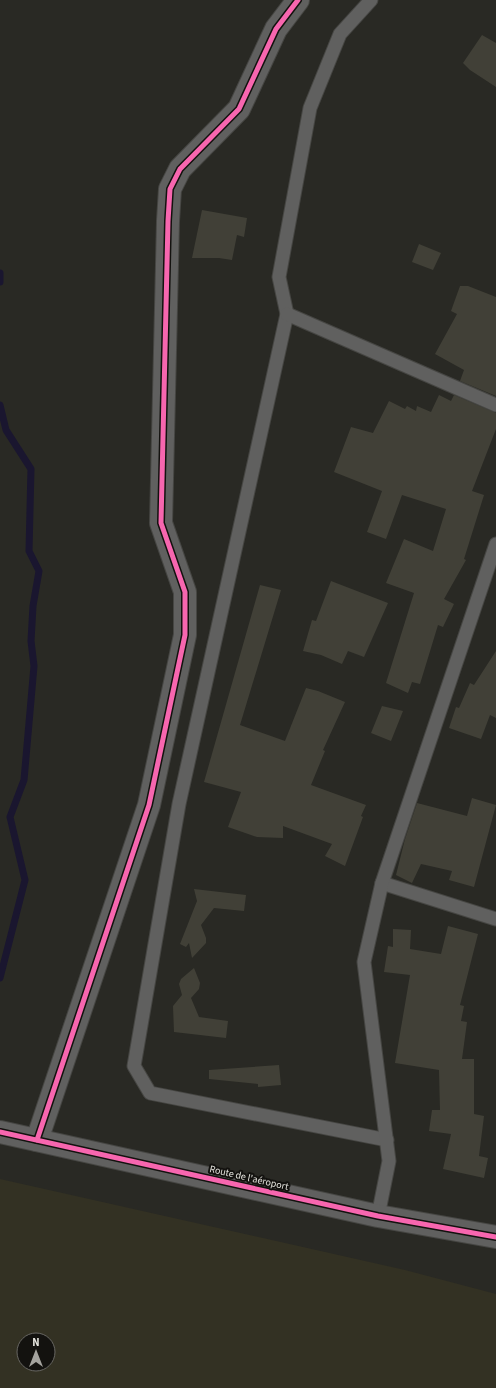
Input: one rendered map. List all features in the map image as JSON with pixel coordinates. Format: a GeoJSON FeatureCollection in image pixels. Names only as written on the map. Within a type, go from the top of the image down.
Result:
{"type":"FeatureCollection","features":[{"type":"Feature","properties":{"kind":"street"},"geometry":{"type":"LineString","coordinates":[[37,1140],[149,805],[184,635],[185,592],[162,523],[168,221],[170,189],[180,169],[239,109],[276,29],[298,0]]}},
{"type":"Feature","properties":{"kind":"street","name":"Route de l'aéroport"},"geometry":{"type":"LineString","coordinates":[[0,1132],[378,1216],[496,1237]]}},
{"type":"Feature","properties":{"kind":"lane"},"geometry":{"type":"LineString","coordinates":[[371,0],[340,34],[310,108],[279,278],[287,314],[179,804],[134,1066],[150,1093],[387,1140]]}},
{"type":"Feature","properties":{"kind":"lane"},"geometry":{"type":"LineString","coordinates":[[287,314],[496,405]]}},
{"type":"Feature","properties":{"kind":"lane"},"geometry":{"type":"LineString","coordinates":[[378,1216],[389,1161],[364,962],[382,883],[496,544]]}},
{"type":"Feature","properties":{"kind":"lane"},"geometry":{"type":"LineString","coordinates":[[382,883],[496,919]]}},
{"type":"Feature","properties":{"kind":"shaded area"},"geometry":{"type":"Polygon","coordinates":[[[0,1179],[405,1270],[496,1294],[496,1388],[0,1388],[0,1179]]]}},
{"type":"Feature","properties":{"kind":"building"},"geometry":{"type":"Polygon","coordinates":[[[482,35],[496,43],[496,87],[470,70],[463,63],[482,35]]]}},
{"type":"Feature","properties":{"kind":"building"},"geometry":{"type":"Polygon","coordinates":[[[202,210],[247,218],[244,237],[237,235],[232,260],[219,258],[192,258],[202,210]]]}},
{"type":"Feature","properties":{"kind":"building"},"geometry":{"type":"Polygon","coordinates":[[[419,244],[441,253],[433,270],[412,262],[419,244]]]}},
{"type":"Feature","properties":{"kind":"building"},"geometry":{"type":"Polygon","coordinates":[[[460,286],[468,286],[496,297],[496,396],[460,381],[464,370],[435,354],[457,314],[451,311],[460,286]]]}},
{"type":"Feature","properties":{"kind":"building"},"geometry":{"type":"Polygon","coordinates":[[[439,395],[451,401],[454,395],[496,413],[496,429],[472,491],[484,495],[464,559],[466,560],[444,599],[454,604],[443,627],[438,625],[420,684],[412,682],[408,693],[386,683],[414,593],[386,583],[404,539],[433,551],[446,509],[402,495],[386,539],[367,532],[382,491],[334,472],[351,427],[373,433],[389,401],[405,409],[407,406],[416,411],[417,406],[431,412],[439,395]]]}},
{"type":"Feature","properties":{"kind":"building"},"geometry":{"type":"Polygon","coordinates":[[[331,581],[388,603],[364,657],[348,651],[342,664],[321,655],[303,651],[312,620],[316,621],[331,581]]]}},
{"type":"Feature","properties":{"kind":"building"},"geometry":{"type":"Polygon","coordinates":[[[260,585],[281,590],[240,725],[285,741],[306,688],[318,691],[345,702],[323,750],[325,751],[311,785],[366,805],[345,866],[325,856],[332,844],[283,826],[283,838],[257,837],[228,827],[241,792],[204,782],[260,585]]]}},
{"type":"Feature","properties":{"kind":"building"},"geometry":{"type":"Polygon","coordinates":[[[496,651],[496,718],[490,715],[481,739],[449,728],[456,707],[459,708],[470,683],[474,685],[496,651]]]}},
{"type":"Feature","properties":{"kind":"building"},"geometry":{"type":"Polygon","coordinates":[[[382,706],[403,711],[391,741],[371,733],[382,706]]]}},
{"type":"Feature","properties":{"kind":"building"},"geometry":{"type":"Polygon","coordinates":[[[472,798],[496,805],[474,887],[449,880],[452,871],[421,864],[412,883],[396,875],[405,839],[417,803],[467,816],[472,798]]]}},
{"type":"Feature","properties":{"kind":"building"},"geometry":{"type":"Polygon","coordinates":[[[194,889],[246,895],[244,911],[214,908],[201,925],[206,938],[206,943],[192,958],[189,943],[186,947],[180,944],[197,901],[194,889]]]}},
{"type":"Feature","properties":{"kind":"building"},"geometry":{"type":"Polygon","coordinates":[[[448,926],[478,934],[460,1005],[464,1006],[461,1021],[467,1022],[462,1059],[474,1059],[474,1114],[484,1116],[479,1156],[488,1158],[484,1178],[443,1169],[451,1134],[429,1131],[432,1110],[440,1110],[439,1070],[395,1063],[410,975],[384,972],[388,946],[393,947],[393,929],[411,930],[410,949],[441,954],[448,926]]]}},
{"type":"Feature","properties":{"kind":"building"},"geometry":{"type":"Polygon","coordinates":[[[194,968],[200,983],[199,989],[191,998],[199,1017],[228,1021],[226,1038],[174,1032],[173,1006],[182,995],[179,984],[181,979],[194,968]]]}},
{"type":"Feature","properties":{"kind":"building"},"geometry":{"type":"Polygon","coordinates":[[[279,1065],[281,1085],[258,1087],[258,1084],[209,1079],[209,1070],[279,1065]]]}},
{"type":"Feature","properties":{"kind":"waterway"},"geometry":{"type":"LineString","coordinates":[[0,273],[0,282]]}},
{"type":"Feature","properties":{"kind":"waterway"},"geometry":{"type":"LineString","coordinates":[[0,405],[6,430],[31,469],[29,551],[39,571],[33,606],[31,641],[34,666],[24,780],[10,817],[25,880],[0,978]]}},
{"type":"Feature","properties":{"kind":"cycle path"},"geometry":{"type":"LineString","coordinates":[[37,1140],[149,805],[185,635],[185,592],[161,523],[170,189],[180,169],[239,109],[276,29],[298,0]]}},
{"type":"Feature","properties":{"kind":"cycle path"},"geometry":{"type":"LineString","coordinates":[[0,1132],[378,1216],[496,1237]]}}]}
